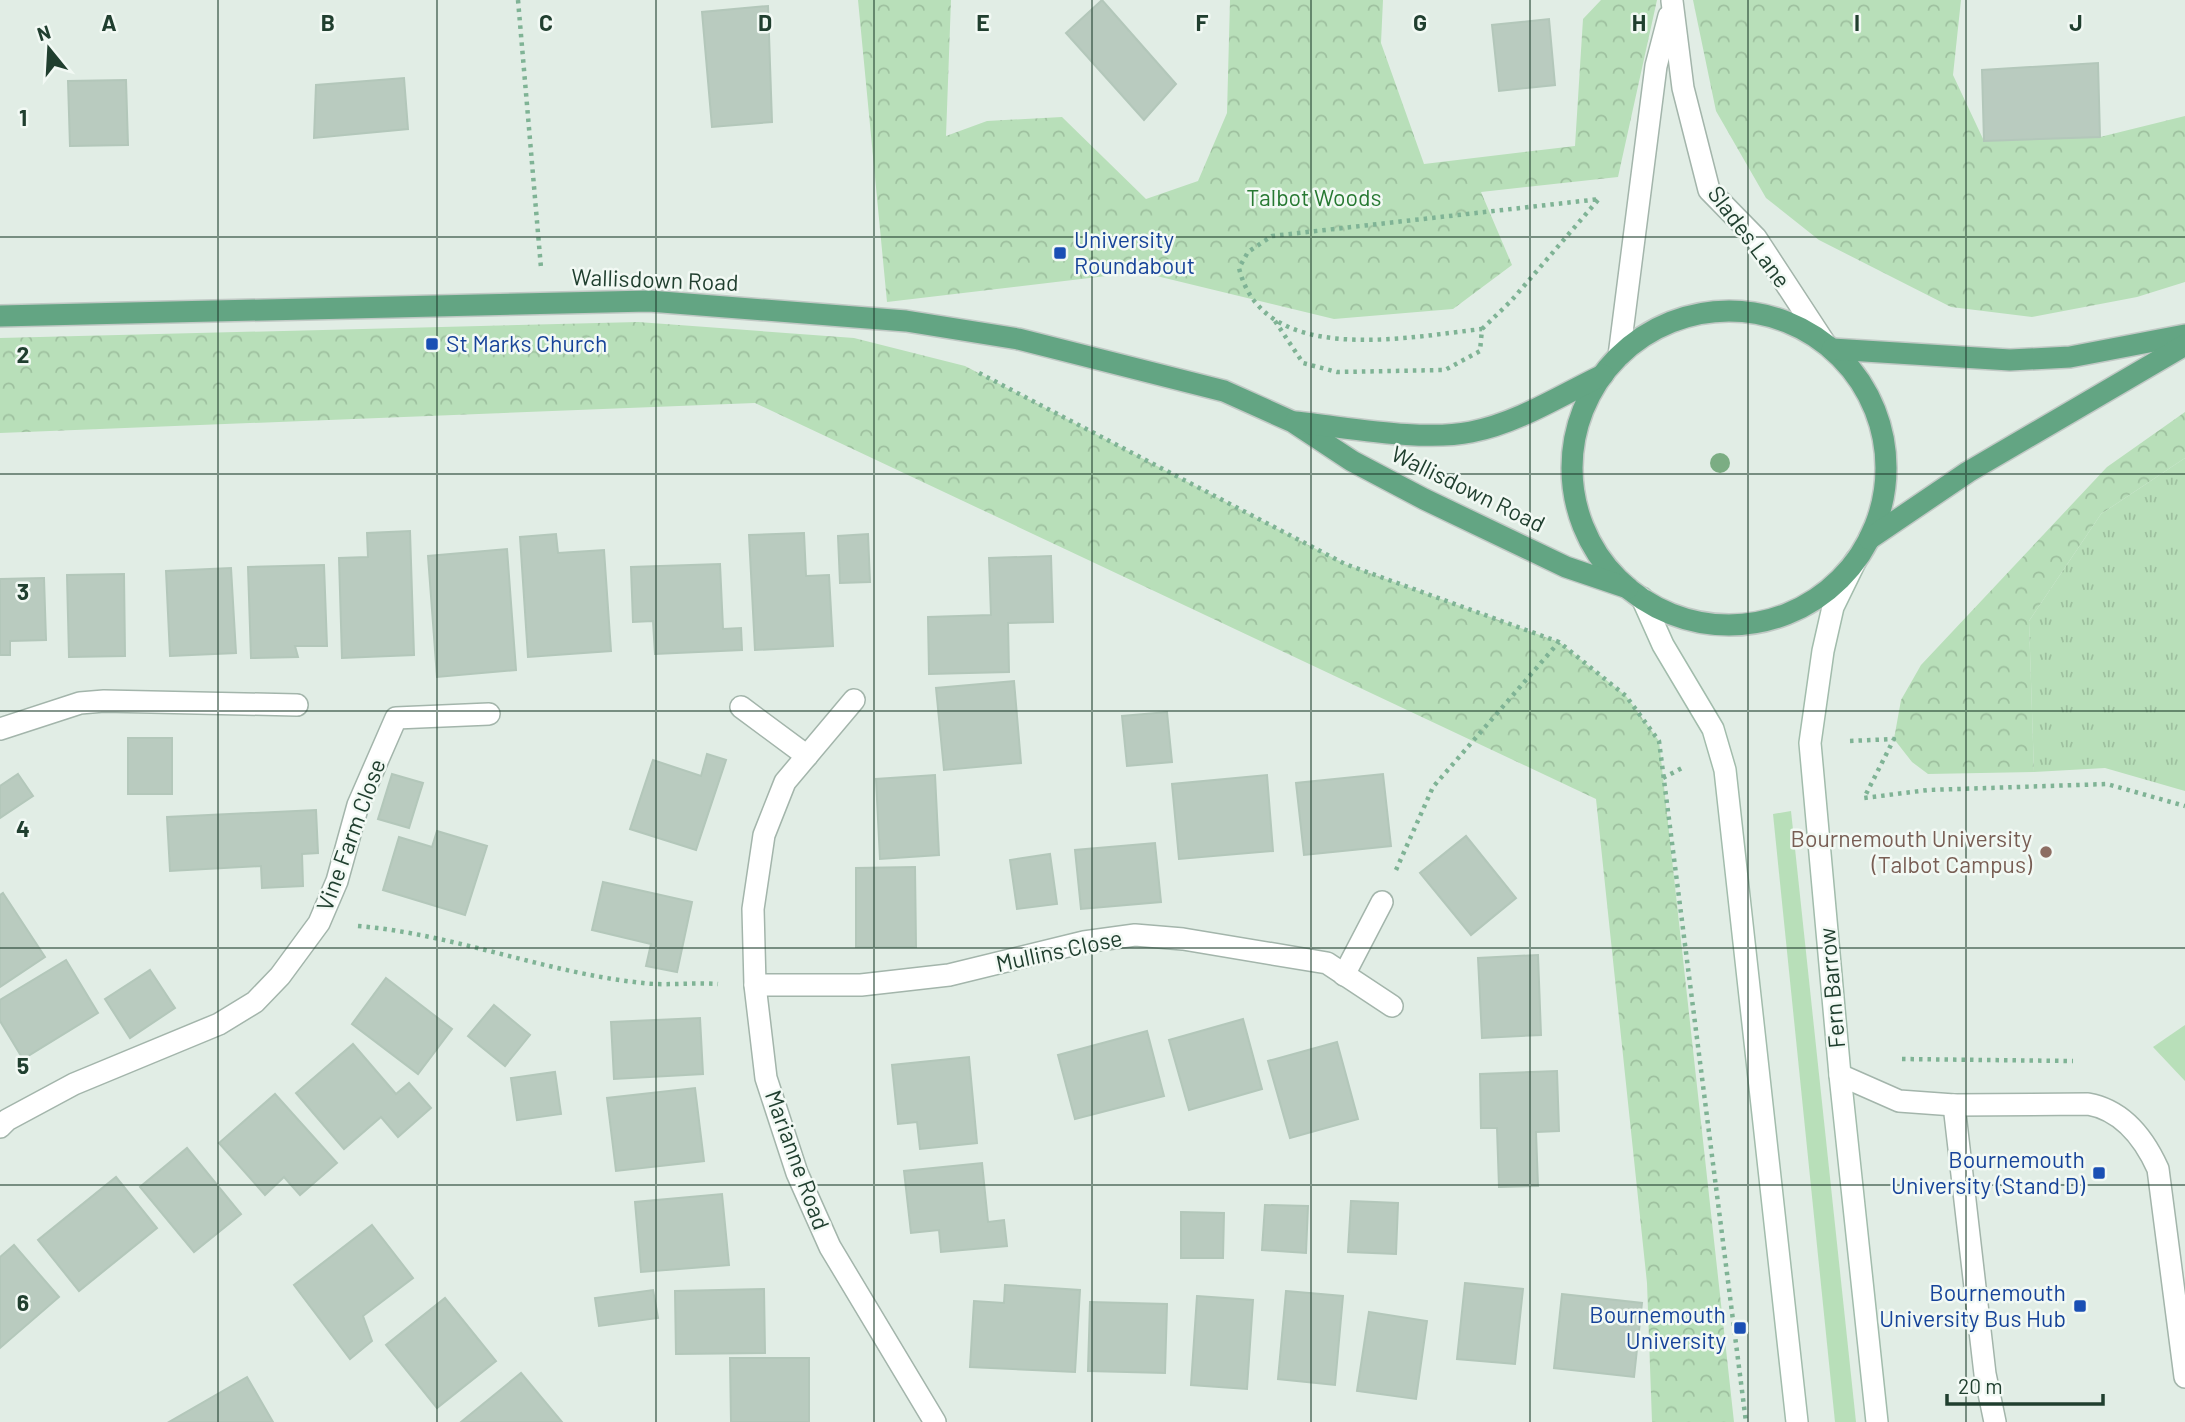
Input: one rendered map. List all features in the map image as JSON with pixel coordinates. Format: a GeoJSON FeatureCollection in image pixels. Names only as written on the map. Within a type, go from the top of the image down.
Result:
{"type":"FeatureCollection","features":[{"type":"Feature","properties":{"kind":"main road","name":"Wallisdown Road"},"geometry":{"type":"LineString","coordinates":[[0,316],[649,301],[906,321],[1018,338],[1224,391],[1293,422],[1352,461],[1424,499],[1566,566],[1635,593]]}},
{"type":"Feature","properties":{"kind":"main road"},"geometry":{"type":"LineString","coordinates":[[1733,311],[1779,319],[1828,345],[1866,390],[1885,443],[1884,494],[1869,539],[1856,560],[1818,597],[1784,614],[1757,622],[1733,625],[1697,621],[1668,612],[1635,593],[1601,559],[1590,540],[1573,488],[1574,442],[1580,421],[1588,400],[1619,356],[1660,327],[1704,313],[1733,311]]}},
{"type":"Feature","properties":{"kind":"main road"},"geometry":{"type":"LineString","coordinates":[[1828,345],[2010,360],[2070,357],[2185,335]]}},
{"type":"Feature","properties":{"kind":"main road"},"geometry":{"type":"LineString","coordinates":[[1869,539],[1968,472],[2185,345]]}},
{"type":"Feature","properties":{"kind":"main road","name":"Wallisdown Road"},"geometry":{"type":"LineString","coordinates":[[1293,422],[1427,435],[1470,433],[1511,420],[1604,374]]}},
{"type":"Feature","properties":{"kind":"street","name":"Slades Lane"},"geometry":{"type":"LineString","coordinates":[[1619,356],[1656,66],[1673,0]]}},
{"type":"Feature","properties":{"kind":"street","name":"Slades Lane"},"geometry":{"type":"LineString","coordinates":[[1673,0],[1683,88],[1709,190],[1756,239],[1828,345]]}},
{"type":"Feature","properties":{"kind":"street","name":"Fern Barrow"},"geometry":{"type":"LineString","coordinates":[[1856,560],[1833,607],[1823,651],[1811,743],[1840,1075],[1877,1422]]}},
{"type":"Feature","properties":{"kind":"street"},"geometry":{"type":"LineString","coordinates":[[1635,593],[1713,729],[1725,771],[1797,1422]]}},
{"type":"Feature","properties":{"kind":"street","name":"Marianne Road"},"geometry":{"type":"LineString","coordinates":[[854,700],[785,782],[764,835],[753,909],[755,985],[766,1078],[796,1172],[830,1247],[935,1422]]}},
{"type":"Feature","properties":{"kind":"street"},"geometry":{"type":"LineString","coordinates":[[0,729],[80,704],[104,701],[297,705]]}},
{"type":"Feature","properties":{"kind":"street"},"geometry":{"type":"LineString","coordinates":[[741,707],[807,756]]}},
{"type":"Feature","properties":{"kind":"street","name":"Vine Farm Close"},"geometry":{"type":"LineString","coordinates":[[2,1120],[74,1084],[219,1024],[255,1002],[280,976],[319,923],[337,881],[358,805],[396,718],[489,714]]}},
{"type":"Feature","properties":{"kind":"street"},"geometry":{"type":"LineString","coordinates":[[1344,975],[1382,902]]}},
{"type":"Feature","properties":{"kind":"street","name":"Mullins Close"},"geometry":{"type":"LineString","coordinates":[[755,985],[860,985],[949,975],[1084,942],[1135,935],[1183,939],[1327,963],[1391,1006]]}},
{"type":"Feature","properties":{"kind":"street"},"geometry":{"type":"LineString","coordinates":[[1840,1075],[1899,1101],[1954,1105],[2088,1104],[2105,1107],[2129,1125],[2150,1151],[2158,1169],[2185,1377]]}},
{"type":"Feature","properties":{"kind":"street"},"geometry":{"type":"LineString","coordinates":[[1954,1105],[1986,1374],[1995,1422]]}},
{"type":"Feature","properties":{"kind":"path"},"geometry":{"type":"LineString","coordinates":[[517,0],[544,304]]}},
{"type":"Feature","properties":{"kind":"path"},"geometry":{"type":"LineString","coordinates":[[1482,329],[1480,351],[1445,370],[1337,372],[1303,363],[1275,321],[1244,288],[1239,268],[1248,252],[1272,236],[1599,199],[1642,191]]}},
{"type":"Feature","properties":{"kind":"path"},"geometry":{"type":"LineString","coordinates":[[1275,321],[1320,337],[1370,341],[1482,329],[1511,301],[1599,199]]}},
{"type":"Feature","properties":{"kind":"path"},"geometry":{"type":"LineString","coordinates":[[978,373],[1345,565],[1559,642],[1626,696],[1659,741],[1746,1422]]}},
{"type":"Feature","properties":{"kind":"path"},"geometry":{"type":"LineString","coordinates":[[1382,902],[1433,787],[1559,642]]}},
{"type":"Feature","properties":{"kind":"path"},"geometry":{"type":"LineString","coordinates":[[1811,743],[1894,739],[1864,797],[1928,790],[2107,784],[2185,806]]}},
{"type":"Feature","properties":{"kind":"path"},"geometry":{"type":"LineString","coordinates":[[1663,778],[1719,748]]}},
{"type":"Feature","properties":{"kind":"path"},"geometry":{"type":"LineString","coordinates":[[319,923],[416,933],[523,960],[643,983],[755,985]]}},
{"type":"Feature","properties":{"kind":"path"},"geometry":{"type":"LineString","coordinates":[[1891,1059],[2073,1061]]}},
{"type":"Feature","properties":{"kind":"green space","name":"Talbot Woods"},"geometry":{"type":"Polygon","coordinates":[[[858,0],[951,0],[946,136],[987,121],[1062,117],[1146,199],[1198,181],[1227,113],[1230,0],[1383,0],[1381,43],[1424,164],[1575,146],[1583,19],[1601,0],[1657,0],[1618,177],[1481,192],[1512,265],[1453,309],[1334,319],[1140,272],[887,302],[858,0]]]}},
{"type":"Feature","properties":{"kind":"green space"},"geometry":{"type":"Polygon","coordinates":[[[1693,0],[1961,0],[1953,75],[1984,141],[2100,137],[2185,116],[2185,282],[2137,297],[2032,317],[1951,307],[1819,240],[1766,198],[1716,111],[1693,0]]]}},
{"type":"Feature","properties":{"kind":"green space"},"geometry":{"type":"Polygon","coordinates":[[[638,322],[854,338],[965,366],[1345,564],[1559,642],[1626,696],[1659,741],[1734,1422],[1652,1422],[1647,1283],[1596,799],[755,403],[0,433],[0,338],[638,322]]]}},
{"type":"Feature","properties":{"kind":"green space"},"geometry":{"type":"Polygon","coordinates":[[[2185,412],[2185,458],[2101,514],[2029,621],[2034,772],[1928,774],[1912,762],[1894,739],[1901,700],[1921,665],[2107,467],[2185,412]]]}},
{"type":"Feature","properties":{"kind":"green space"},"geometry":{"type":"Polygon","coordinates":[[[2185,458],[2185,791],[2105,768],[2034,772],[2029,621],[2101,514],[2185,458]]]}},
{"type":"Feature","properties":{"kind":"green space"},"geometry":{"type":"Polygon","coordinates":[[[1791,811],[1856,1422],[1835,1422],[1773,814],[1791,811]]]}},
{"type":"Feature","properties":{"kind":"green space"},"geometry":{"type":"Polygon","coordinates":[[[2185,1025],[2185,1081],[2153,1047],[2185,1025]]]}},
{"type":"Feature","properties":{"kind":"building"},"geometry":{"type":"Polygon","coordinates":[[[1102,0],[1176,84],[1144,120],[1066,33],[1102,0]]]}},
{"type":"Feature","properties":{"kind":"building"},"geometry":{"type":"Polygon","coordinates":[[[768,6],[772,122],[712,127],[702,12],[768,6]]]}},
{"type":"Feature","properties":{"kind":"building"},"geometry":{"type":"Polygon","coordinates":[[[1549,19],[1555,85],[1499,91],[1492,25],[1549,19]]]}},
{"type":"Feature","properties":{"kind":"building"},"geometry":{"type":"Polygon","coordinates":[[[2098,63],[2100,137],[1984,141],[1982,70],[2098,63]]]}},
{"type":"Feature","properties":{"kind":"building"},"geometry":{"type":"Polygon","coordinates":[[[404,78],[408,129],[314,138],[316,85],[404,78]]]}},
{"type":"Feature","properties":{"kind":"building"},"geometry":{"type":"Polygon","coordinates":[[[126,80],[128,145],[70,146],[68,81],[126,80]]]}},
{"type":"Feature","properties":{"kind":"building"},"geometry":{"type":"Polygon","coordinates":[[[410,531],[414,655],[342,658],[339,558],[368,557],[367,533],[410,531]]]}},
{"type":"Feature","properties":{"kind":"building"},"geometry":{"type":"Polygon","coordinates":[[[804,533],[806,576],[829,575],[833,646],[755,650],[749,535],[804,533]]]}},
{"type":"Feature","properties":{"kind":"building"},"geometry":{"type":"Polygon","coordinates":[[[556,534],[558,553],[604,550],[611,651],[528,657],[520,537],[556,534]]]}},
{"type":"Feature","properties":{"kind":"building"},"geometry":{"type":"Polygon","coordinates":[[[868,534],[870,582],[840,583],[838,536],[868,534]]]}},
{"type":"Feature","properties":{"kind":"building"},"geometry":{"type":"Polygon","coordinates":[[[507,549],[516,670],[437,677],[428,556],[507,549]]]}},
{"type":"Feature","properties":{"kind":"building"},"geometry":{"type":"Polygon","coordinates":[[[1051,556],[1053,622],[1008,623],[1009,672],[929,674],[928,617],[991,615],[989,558],[1051,556]]]}},
{"type":"Feature","properties":{"kind":"building"},"geometry":{"type":"Polygon","coordinates":[[[720,564],[723,629],[741,628],[742,650],[655,654],[653,621],[633,622],[631,567],[720,564]]]}},
{"type":"Feature","properties":{"kind":"building"},"geometry":{"type":"Polygon","coordinates":[[[324,565],[327,646],[295,646],[298,657],[251,658],[248,567],[324,565]]]}},
{"type":"Feature","properties":{"kind":"building"},"geometry":{"type":"Polygon","coordinates":[[[231,568],[236,653],[170,656],[166,571],[231,568]]]}},
{"type":"Feature","properties":{"kind":"building"},"geometry":{"type":"Polygon","coordinates":[[[124,574],[125,656],[69,657],[67,575],[124,574]]]}},
{"type":"Feature","properties":{"kind":"building"},"geometry":{"type":"Polygon","coordinates":[[[44,578],[46,640],[10,641],[10,655],[0,655],[0,579],[44,578]]]}},
{"type":"Feature","properties":{"kind":"building"},"geometry":{"type":"Polygon","coordinates":[[[1014,681],[1021,763],[944,770],[936,688],[1014,681]]]}},
{"type":"Feature","properties":{"kind":"building"},"geometry":{"type":"Polygon","coordinates":[[[1167,712],[1172,762],[1127,766],[1122,716],[1167,712]]]}},
{"type":"Feature","properties":{"kind":"building"},"geometry":{"type":"Polygon","coordinates":[[[128,738],[172,738],[172,794],[128,794],[128,738]]]}},
{"type":"Feature","properties":{"kind":"building"},"geometry":{"type":"Polygon","coordinates":[[[707,754],[726,760],[696,850],[630,829],[653,760],[701,776],[707,754]]]}},
{"type":"Feature","properties":{"kind":"building"},"geometry":{"type":"Polygon","coordinates":[[[18,774],[33,796],[0,818],[0,786],[18,774]]]}},
{"type":"Feature","properties":{"kind":"building"},"geometry":{"type":"Polygon","coordinates":[[[392,774],[423,783],[409,828],[378,819],[392,774]]]}},
{"type":"Feature","properties":{"kind":"building"},"geometry":{"type":"Polygon","coordinates":[[[1383,774],[1391,846],[1304,855],[1296,783],[1383,774]]]}},
{"type":"Feature","properties":{"kind":"building"},"geometry":{"type":"Polygon","coordinates":[[[935,775],[939,855],[880,859],[876,779],[935,775]]]}},
{"type":"Feature","properties":{"kind":"building"},"geometry":{"type":"Polygon","coordinates":[[[1267,775],[1273,851],[1179,859],[1172,784],[1267,775]]]}},
{"type":"Feature","properties":{"kind":"building"},"geometry":{"type":"Polygon","coordinates":[[[316,810],[318,853],[302,854],[303,886],[262,888],[261,866],[170,871],[167,817],[316,810]]]}},
{"type":"Feature","properties":{"kind":"building"},"geometry":{"type":"Polygon","coordinates":[[[437,831],[487,846],[465,915],[383,890],[399,837],[432,847],[437,831]]]}},
{"type":"Feature","properties":{"kind":"building"},"geometry":{"type":"Polygon","coordinates":[[[1466,836],[1516,898],[1471,935],[1420,873],[1466,836]]]}},
{"type":"Feature","properties":{"kind":"building"},"geometry":{"type":"Polygon","coordinates":[[[1155,843],[1161,902],[1081,909],[1075,850],[1155,843]]]}},
{"type":"Feature","properties":{"kind":"building"},"geometry":{"type":"Polygon","coordinates":[[[1050,854],[1057,904],[1017,909],[1010,860],[1050,854]]]}},
{"type":"Feature","properties":{"kind":"building"},"geometry":{"type":"Polygon","coordinates":[[[915,867],[916,947],[856,947],[856,868],[915,867]]]}},
{"type":"Feature","properties":{"kind":"building"},"geometry":{"type":"Polygon","coordinates":[[[603,882],[692,902],[677,972],[646,966],[651,944],[592,930],[603,882]]]}},
{"type":"Feature","properties":{"kind":"building"},"geometry":{"type":"Polygon","coordinates":[[[3,893],[45,957],[0,987],[0,895],[3,893]]]}},
{"type":"Feature","properties":{"kind":"building"},"geometry":{"type":"Polygon","coordinates":[[[1538,955],[1541,1035],[1482,1038],[1478,958],[1538,955]]]}},
{"type":"Feature","properties":{"kind":"building"},"geometry":{"type":"Polygon","coordinates":[[[66,960],[98,1013],[23,1059],[0,1021],[0,1000],[66,960]]]}},
{"type":"Feature","properties":{"kind":"building"},"geometry":{"type":"Polygon","coordinates":[[[150,970],[175,1008],[130,1038],[105,999],[150,970]]]}},
{"type":"Feature","properties":{"kind":"building"},"geometry":{"type":"Polygon","coordinates":[[[386,978],[452,1029],[418,1074],[352,1024],[386,978]]]}},
{"type":"Feature","properties":{"kind":"building"},"geometry":{"type":"Polygon","coordinates":[[[494,1005],[530,1035],[505,1066],[468,1036],[494,1005]]]}},
{"type":"Feature","properties":{"kind":"building"},"geometry":{"type":"Polygon","coordinates":[[[700,1018],[703,1074],[614,1079],[611,1022],[700,1018]]]}},
{"type":"Feature","properties":{"kind":"building"},"geometry":{"type":"Polygon","coordinates":[[[1243,1019],[1262,1089],[1189,1110],[1169,1040],[1243,1019]]]}},
{"type":"Feature","properties":{"kind":"building"},"geometry":{"type":"Polygon","coordinates":[[[1147,1031],[1164,1096],[1075,1119],[1058,1055],[1147,1031]]]}},
{"type":"Feature","properties":{"kind":"building"},"geometry":{"type":"Polygon","coordinates":[[[1337,1042],[1358,1119],[1290,1138],[1268,1061],[1337,1042]]]}},
{"type":"Feature","properties":{"kind":"building"},"geometry":{"type":"Polygon","coordinates":[[[353,1044],[396,1094],[409,1083],[431,1108],[398,1137],[381,1117],[344,1149],[296,1093],[353,1044]]]}},
{"type":"Feature","properties":{"kind":"building"},"geometry":{"type":"Polygon","coordinates":[[[969,1057],[977,1143],[920,1149],[917,1122],[898,1124],[892,1065],[969,1057]]]}},
{"type":"Feature","properties":{"kind":"building"},"geometry":{"type":"Polygon","coordinates":[[[1557,1071],[1559,1131],[1536,1132],[1538,1186],[1499,1187],[1497,1128],[1481,1128],[1480,1074],[1557,1071]]]}},
{"type":"Feature","properties":{"kind":"building"},"geometry":{"type":"Polygon","coordinates":[[[555,1072],[561,1114],[517,1120],[511,1078],[555,1072]]]}},
{"type":"Feature","properties":{"kind":"building"},"geometry":{"type":"Polygon","coordinates":[[[695,1088],[704,1161],[616,1171],[607,1098],[695,1088]]]}},
{"type":"Feature","properties":{"kind":"building"},"geometry":{"type":"Polygon","coordinates":[[[275,1094],[337,1163],[300,1195],[284,1177],[265,1195],[219,1143],[275,1094]]]}},
{"type":"Feature","properties":{"kind":"building"},"geometry":{"type":"Polygon","coordinates":[[[187,1148],[241,1214],[194,1252],[140,1187],[187,1148]]]}},
{"type":"Feature","properties":{"kind":"building"},"geometry":{"type":"Polygon","coordinates":[[[982,1163],[988,1222],[1004,1220],[1007,1246],[941,1252],[939,1230],[911,1233],[904,1171],[982,1163]]]}},
{"type":"Feature","properties":{"kind":"building"},"geometry":{"type":"Polygon","coordinates":[[[116,1177],[157,1228],[79,1291],[38,1240],[116,1177]]]}},
{"type":"Feature","properties":{"kind":"building"},"geometry":{"type":"Polygon","coordinates":[[[722,1194],[729,1265],[641,1272],[635,1202],[722,1194]]]}},
{"type":"Feature","properties":{"kind":"building"},"geometry":{"type":"Polygon","coordinates":[[[1351,1201],[1398,1203],[1396,1254],[1348,1252],[1351,1201]]]}},
{"type":"Feature","properties":{"kind":"building"},"geometry":{"type":"Polygon","coordinates":[[[1265,1205],[1308,1206],[1306,1253],[1262,1250],[1265,1205]]]}},
{"type":"Feature","properties":{"kind":"building"},"geometry":{"type":"Polygon","coordinates":[[[1181,1212],[1224,1213],[1223,1258],[1181,1258],[1181,1212]]]}},
{"type":"Feature","properties":{"kind":"building"},"geometry":{"type":"Polygon","coordinates":[[[372,1225],[413,1278],[363,1316],[372,1341],[350,1359],[294,1285],[372,1225]]]}},
{"type":"Feature","properties":{"kind":"building"},"geometry":{"type":"Polygon","coordinates":[[[14,1245],[59,1297],[0,1348],[0,1257],[14,1245]]]}},
{"type":"Feature","properties":{"kind":"building"},"geometry":{"type":"Polygon","coordinates":[[[1465,1283],[1523,1289],[1515,1364],[1457,1359],[1465,1283]]]}},
{"type":"Feature","properties":{"kind":"building"},"geometry":{"type":"Polygon","coordinates":[[[1005,1285],[1080,1290],[1075,1372],[970,1367],[974,1301],[1004,1303],[1005,1285]]]}},
{"type":"Feature","properties":{"kind":"building"},"geometry":{"type":"Polygon","coordinates":[[[764,1289],[765,1353],[676,1354],[675,1291],[764,1289]]]}},
{"type":"Feature","properties":{"kind":"building"},"geometry":{"type":"Polygon","coordinates":[[[653,1290],[658,1318],[599,1326],[595,1298],[653,1290]]]}},
{"type":"Feature","properties":{"kind":"building"},"geometry":{"type":"Polygon","coordinates":[[[1286,1291],[1343,1296],[1335,1385],[1278,1379],[1286,1291]]]}},
{"type":"Feature","properties":{"kind":"building"},"geometry":{"type":"Polygon","coordinates":[[[1562,1294],[1642,1303],[1634,1377],[1554,1368],[1562,1294]]]}},
{"type":"Feature","properties":{"kind":"building"},"geometry":{"type":"Polygon","coordinates":[[[1197,1296],[1253,1300],[1247,1389],[1191,1385],[1197,1296]]]}},
{"type":"Feature","properties":{"kind":"building"},"geometry":{"type":"Polygon","coordinates":[[[445,1298],[496,1361],[437,1408],[386,1345],[445,1298]]]}},
{"type":"Feature","properties":{"kind":"building"},"geometry":{"type":"Polygon","coordinates":[[[1090,1302],[1167,1304],[1165,1373],[1088,1371],[1090,1302]]]}},
{"type":"Feature","properties":{"kind":"building"},"geometry":{"type":"Polygon","coordinates":[[[1369,1312],[1427,1321],[1416,1399],[1357,1391],[1369,1312]]]}},
{"type":"Feature","properties":{"kind":"building"},"geometry":{"type":"Polygon","coordinates":[[[730,1358],[809,1358],[809,1422],[731,1422],[730,1358]]]}},
{"type":"Feature","properties":{"kind":"building"},"geometry":{"type":"Polygon","coordinates":[[[521,1373],[562,1422],[461,1422],[521,1373]]]}},
{"type":"Feature","properties":{"kind":"building"},"geometry":{"type":"Polygon","coordinates":[[[247,1377],[273,1422],[169,1422],[247,1377]]]}},
{"type":"Feature","properties":{"kind":"place","name":"University Roundabout"},"geometry":{"type":"Point","coordinates":[1060,253]}},
{"type":"Feature","properties":{"kind":"place","name":"St Marks Church"},"geometry":{"type":"Point","coordinates":[432,344]}},
{"type":"Feature","properties":{"kind":"place","name":"Bournemouth University (Talbot Campus)"},"geometry":{"type":"Point","coordinates":[2046,852]}},
{"type":"Feature","properties":{"kind":"place","name":"Bournemouth University (Stand D)"},"geometry":{"type":"Point","coordinates":[2099,1173]}},
{"type":"Feature","properties":{"kind":"place","name":"Bournemouth University Bus Hub"},"geometry":{"type":"Point","coordinates":[2080,1306]}},
{"type":"Feature","properties":{"kind":"place","name":"Bournemouth University"},"geometry":{"type":"Point","coordinates":[1740,1328]}}]}
